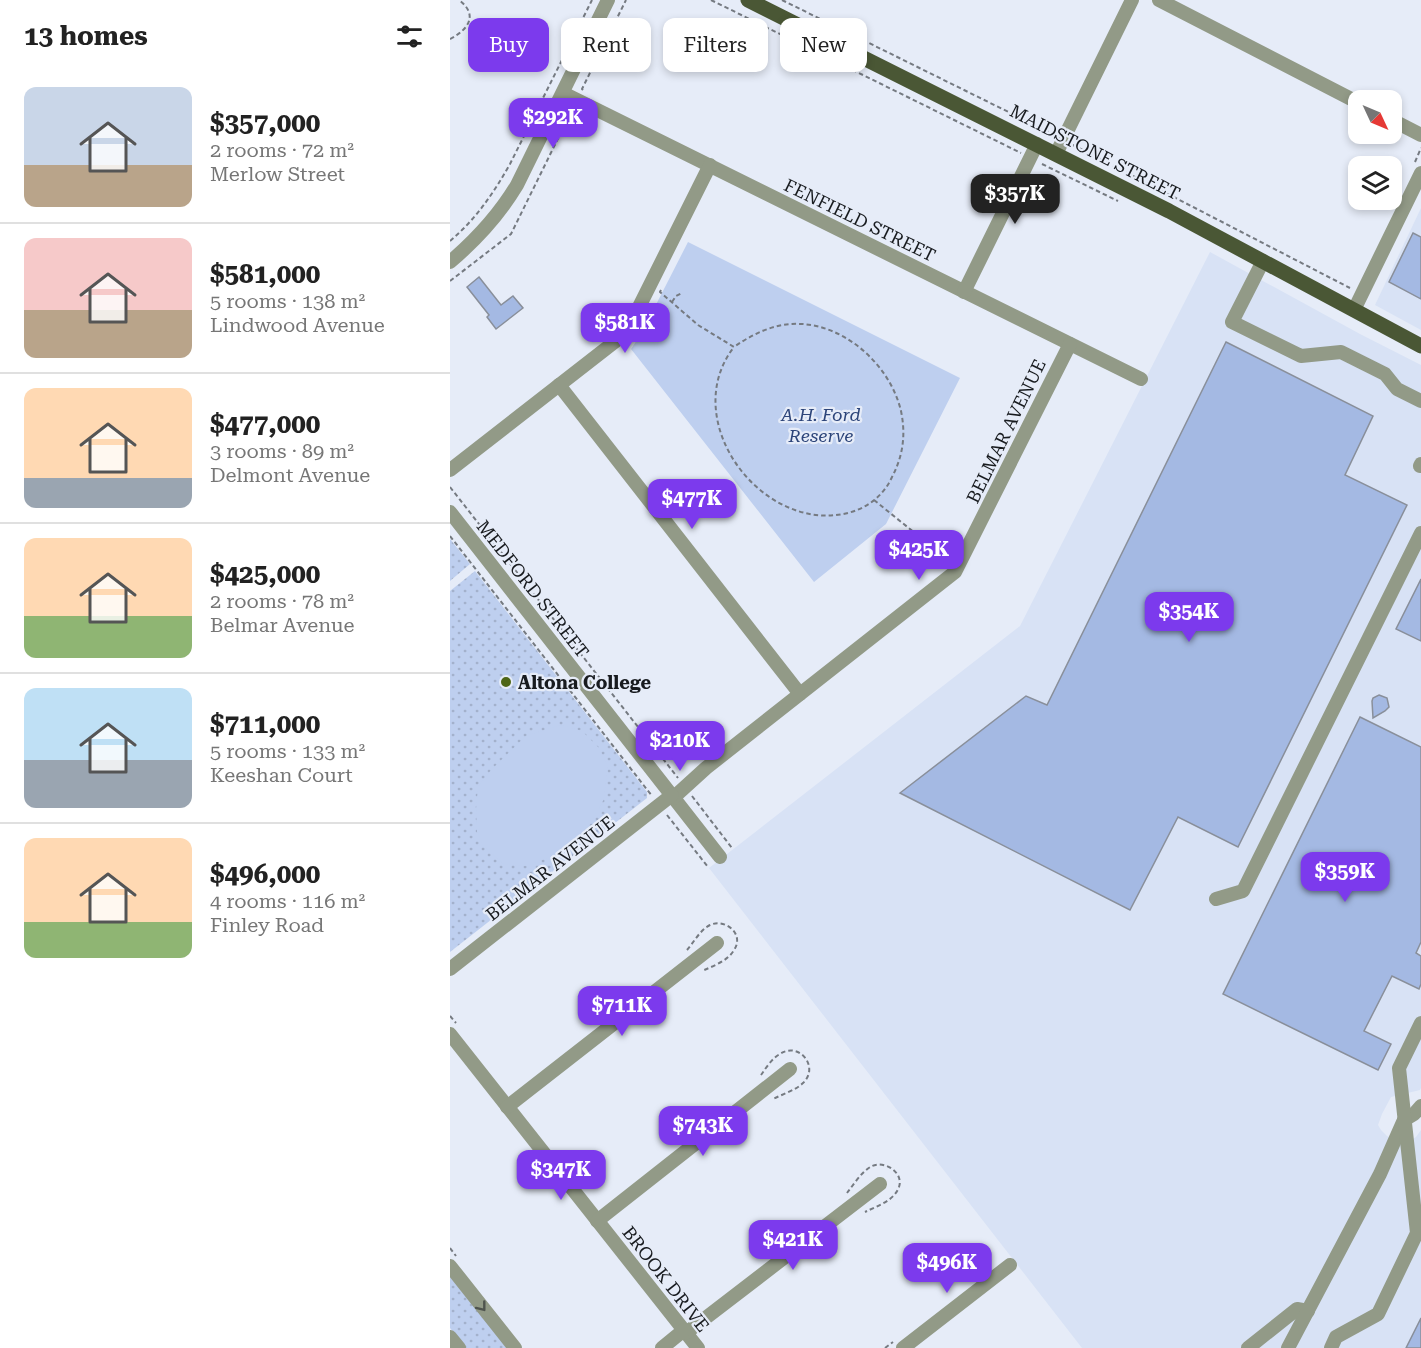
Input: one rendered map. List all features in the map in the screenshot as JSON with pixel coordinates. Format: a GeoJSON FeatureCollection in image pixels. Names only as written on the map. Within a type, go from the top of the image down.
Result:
{"type":"FeatureCollection","features":[{"type":"Feature","properties":{"kind":"main road","name":"MAIDSTONE STREET"},"geometry":{"type":"LineString","coordinates":[[748,0],[1033,151],[1056,154],[1169,211],[1421,346]]}},
{"type":"Feature","properties":{"kind":"street"},"geometry":{"type":"LineString","coordinates":[[450,262],[479,236],[507,201],[524,172],[608,0]]}},
{"type":"Feature","properties":{"kind":"street"},"geometry":{"type":"LineString","coordinates":[[1056,154],[1132,0]]}},
{"type":"Feature","properties":{"kind":"street"},"geometry":{"type":"LineString","coordinates":[[1159,0],[1348,97]]}},
{"type":"Feature","properties":{"kind":"street","name":"FENFIELD STREET"},"geometry":{"type":"LineString","coordinates":[[563,93],[1141,379]]}},
{"type":"Feature","properties":{"kind":"street"},"geometry":{"type":"LineString","coordinates":[[1402,125],[1421,135]]}},
{"type":"Feature","properties":{"kind":"street"},"geometry":{"type":"LineString","coordinates":[[964,292],[1033,151]]}},
{"type":"Feature","properties":{"kind":"street"},"geometry":{"type":"LineString","coordinates":[[450,470],[626,333],[710,165]]}},
{"type":"Feature","properties":{"kind":"street"},"geometry":{"type":"LineString","coordinates":[[1354,310],[1416,171]]}},
{"type":"Feature","properties":{"kind":"street"},"geometry":{"type":"LineString","coordinates":[[1263,261],[1232,322],[1301,356],[1341,352],[1385,374],[1397,389],[1421,401]]}},
{"type":"Feature","properties":{"kind":"street","name":"BELMAR AVENUE"},"geometry":{"type":"LineString","coordinates":[[450,969],[956,572],[1070,344]]}},
{"type":"Feature","properties":{"kind":"street"},"geometry":{"type":"LineString","coordinates":[[559,385],[800,694]]}},
{"type":"Feature","properties":{"kind":"street","name":"MEDFORD STREET"},"geometry":{"type":"LineString","coordinates":[[450,512],[720,857]]}},
{"type":"Feature","properties":{"kind":"street"},"geometry":{"type":"LineString","coordinates":[[1216,899],[1243,891],[1421,533]]}},
{"type":"Feature","properties":{"kind":"street"},"geometry":{"type":"LineString","coordinates":[[507,1107],[717,943]]}},
{"type":"Feature","properties":{"kind":"street"},"geometry":{"type":"LineString","coordinates":[[1331,1348],[1336,1336],[1378,1314],[1417,1233],[1399,1068],[1421,1023]]}},
{"type":"Feature","properties":{"kind":"street","name":"BROOK DRIVE"},"geometry":{"type":"LineString","coordinates":[[450,1034],[698,1348]]}},
{"type":"Feature","properties":{"kind":"street"},"geometry":{"type":"LineString","coordinates":[[597,1221],[790,1069]]}},
{"type":"Feature","properties":{"kind":"street"},"geometry":{"type":"LineString","coordinates":[[1288,1348],[1380,1174],[1404,1120],[1421,1106]]}},
{"type":"Feature","properties":{"kind":"street"},"geometry":{"type":"LineString","coordinates":[[662,1348],[880,1184]]}},
{"type":"Feature","properties":{"kind":"street"},"geometry":{"type":"LineString","coordinates":[[450,1266],[515,1348]]}},
{"type":"Feature","properties":{"kind":"street"},"geometry":{"type":"LineString","coordinates":[[903,1348],[1010,1266]]}},
{"type":"Feature","properties":{"kind":"street"},"geometry":{"type":"LineString","coordinates":[[1248,1348],[1298,1309],[1308,1311]]}},
{"type":"Feature","properties":{"kind":"street"},"geometry":{"type":"LineString","coordinates":[[450,1337],[459,1348]]}},
{"type":"Feature","properties":{"kind":"path"},"geometry":{"type":"LineString","coordinates":[[450,39],[466,28],[469,22],[470,14],[467,7],[459,0]]}},
{"type":"Feature","properties":{"kind":"path"},"geometry":{"type":"LineString","coordinates":[[450,241],[482,209],[496,190],[592,0]]}},
{"type":"Feature","properties":{"kind":"path"},"geometry":{"type":"LineString","coordinates":[[592,94],[582,89],[626,0]]}},
{"type":"Feature","properties":{"kind":"path"},"geometry":{"type":"LineString","coordinates":[[711,0],[1033,151],[1119,202]]}},
{"type":"Feature","properties":{"kind":"path"},"geometry":{"type":"LineString","coordinates":[[782,0],[1053,134]]}},
{"type":"Feature","properties":{"kind":"path"},"geometry":{"type":"LineString","coordinates":[[1073,145],[1352,289]]}},
{"type":"Feature","properties":{"kind":"path"},"geometry":{"type":"LineString","coordinates":[[1416,171],[1421,148]]}},
{"type":"Feature","properties":{"kind":"path"},"geometry":{"type":"LineString","coordinates":[[665,281],[660,292],[698,325],[734,347]]}},
{"type":"Feature","properties":{"kind":"path"},"geometry":{"type":"LineString","coordinates":[[672,302],[682,293]]}},
{"type":"Feature","properties":{"kind":"path"},"geometry":{"type":"LineString","coordinates":[[806,324],[840,335],[852,342],[878,366],[896,396],[904,434],[898,464],[886,488],[874,500],[856,511],[820,516],[796,511],[783,505],[761,492],[752,483],[738,467],[718,424],[716,393],[725,361],[734,347],[767,330],[780,326],[806,324]]}},
{"type":"Feature","properties":{"kind":"path"},"geometry":{"type":"LineString","coordinates":[[450,487],[732,848]]}},
{"type":"Feature","properties":{"kind":"path"},"geometry":{"type":"LineString","coordinates":[[874,500],[949,561],[947,566]]}},
{"type":"Feature","properties":{"kind":"path"},"geometry":{"type":"LineString","coordinates":[[450,536],[708,867]]}},
{"type":"Feature","properties":{"kind":"shaded area"},"geometry":{"type":"Polygon","coordinates":[[[1421,208],[1421,330],[1375,305],[1421,208]]]}},
{"type":"Feature","properties":{"kind":"shaded area"},"geometry":{"type":"Polygon","coordinates":[[[1210,252],[1421,365],[1421,1088],[1391,1097],[1378,1125],[1387,1136],[1395,1140],[1410,1141],[1421,1130],[1421,1348],[1082,1348],[709,868],[1020,626],[1210,252]]]}},
{"type":"Feature","properties":{"kind":"green space","name":"A.H. Ford Reserve"},"geometry":{"type":"Polygon","coordinates":[[[688,242],[960,378],[886,524],[814,582],[631,349],[688,242]]]}},
{"type":"Feature","properties":{"kind":"green space"},"geometry":{"type":"Polygon","coordinates":[[[450,539],[470,564],[450,581],[450,539]]]}},
{"type":"Feature","properties":{"kind":"green space","name":"Altona College"},"geometry":{"type":"Polygon","coordinates":[[[475,571],[647,792],[647,798],[450,952],[450,591],[475,571]]]}},
{"type":"Feature","properties":{"kind":"green space"},"geometry":{"type":"Polygon","coordinates":[[[560,725],[582,731],[599,748],[608,767],[604,799],[591,823],[573,842],[550,857],[525,866],[504,864],[484,847],[477,832],[478,787],[491,770],[526,736],[560,725]]]}},
{"type":"Feature","properties":{"kind":"green space"},"geometry":{"type":"Polygon","coordinates":[[[450,1273],[509,1348],[466,1348],[450,1328],[450,1273]]]}},
{"type":"Feature","properties":{"kind":"building"},"geometry":{"type":"Polygon","coordinates":[[[1413,233],[1421,237],[1421,299],[1389,282],[1413,233]]]}},
{"type":"Feature","properties":{"kind":"building"},"geometry":{"type":"Polygon","coordinates":[[[479,277],[501,305],[513,296],[523,308],[496,329],[487,317],[489,315],[467,287],[479,277]]]}},
{"type":"Feature","properties":{"kind":"building"},"geometry":{"type":"Polygon","coordinates":[[[1226,342],[1373,416],[1345,475],[1407,505],[1238,847],[1178,817],[1130,910],[900,793],[1026,696],[1047,705],[1226,342]]]}},
{"type":"Feature","properties":{"kind":"building"},"geometry":{"type":"Polygon","coordinates":[[[1421,579],[1421,641],[1396,629],[1421,579]]]}},
{"type":"Feature","properties":{"kind":"building"},"geometry":{"type":"Polygon","coordinates":[[[1379,695],[1387,698],[1389,707],[1373,718],[1372,701],[1379,695]]]}},
{"type":"Feature","properties":{"kind":"building"},"geometry":{"type":"Polygon","coordinates":[[[1360,717],[1421,747],[1421,942],[1416,953],[1421,956],[1421,984],[1419,989],[1392,976],[1364,1031],[1391,1044],[1378,1070],[1223,994],[1360,717]]]}},
{"type":"Feature","properties":{"kind":"building"},"geometry":{"type":"Polygon","coordinates":[[[1421,1318],[1421,1348],[1406,1348],[1421,1318]]]}},
{"type":"Feature","properties":{"kind":"place","name":"Altona College"},"geometry":{"type":"Point","coordinates":[506,682]}}]}
